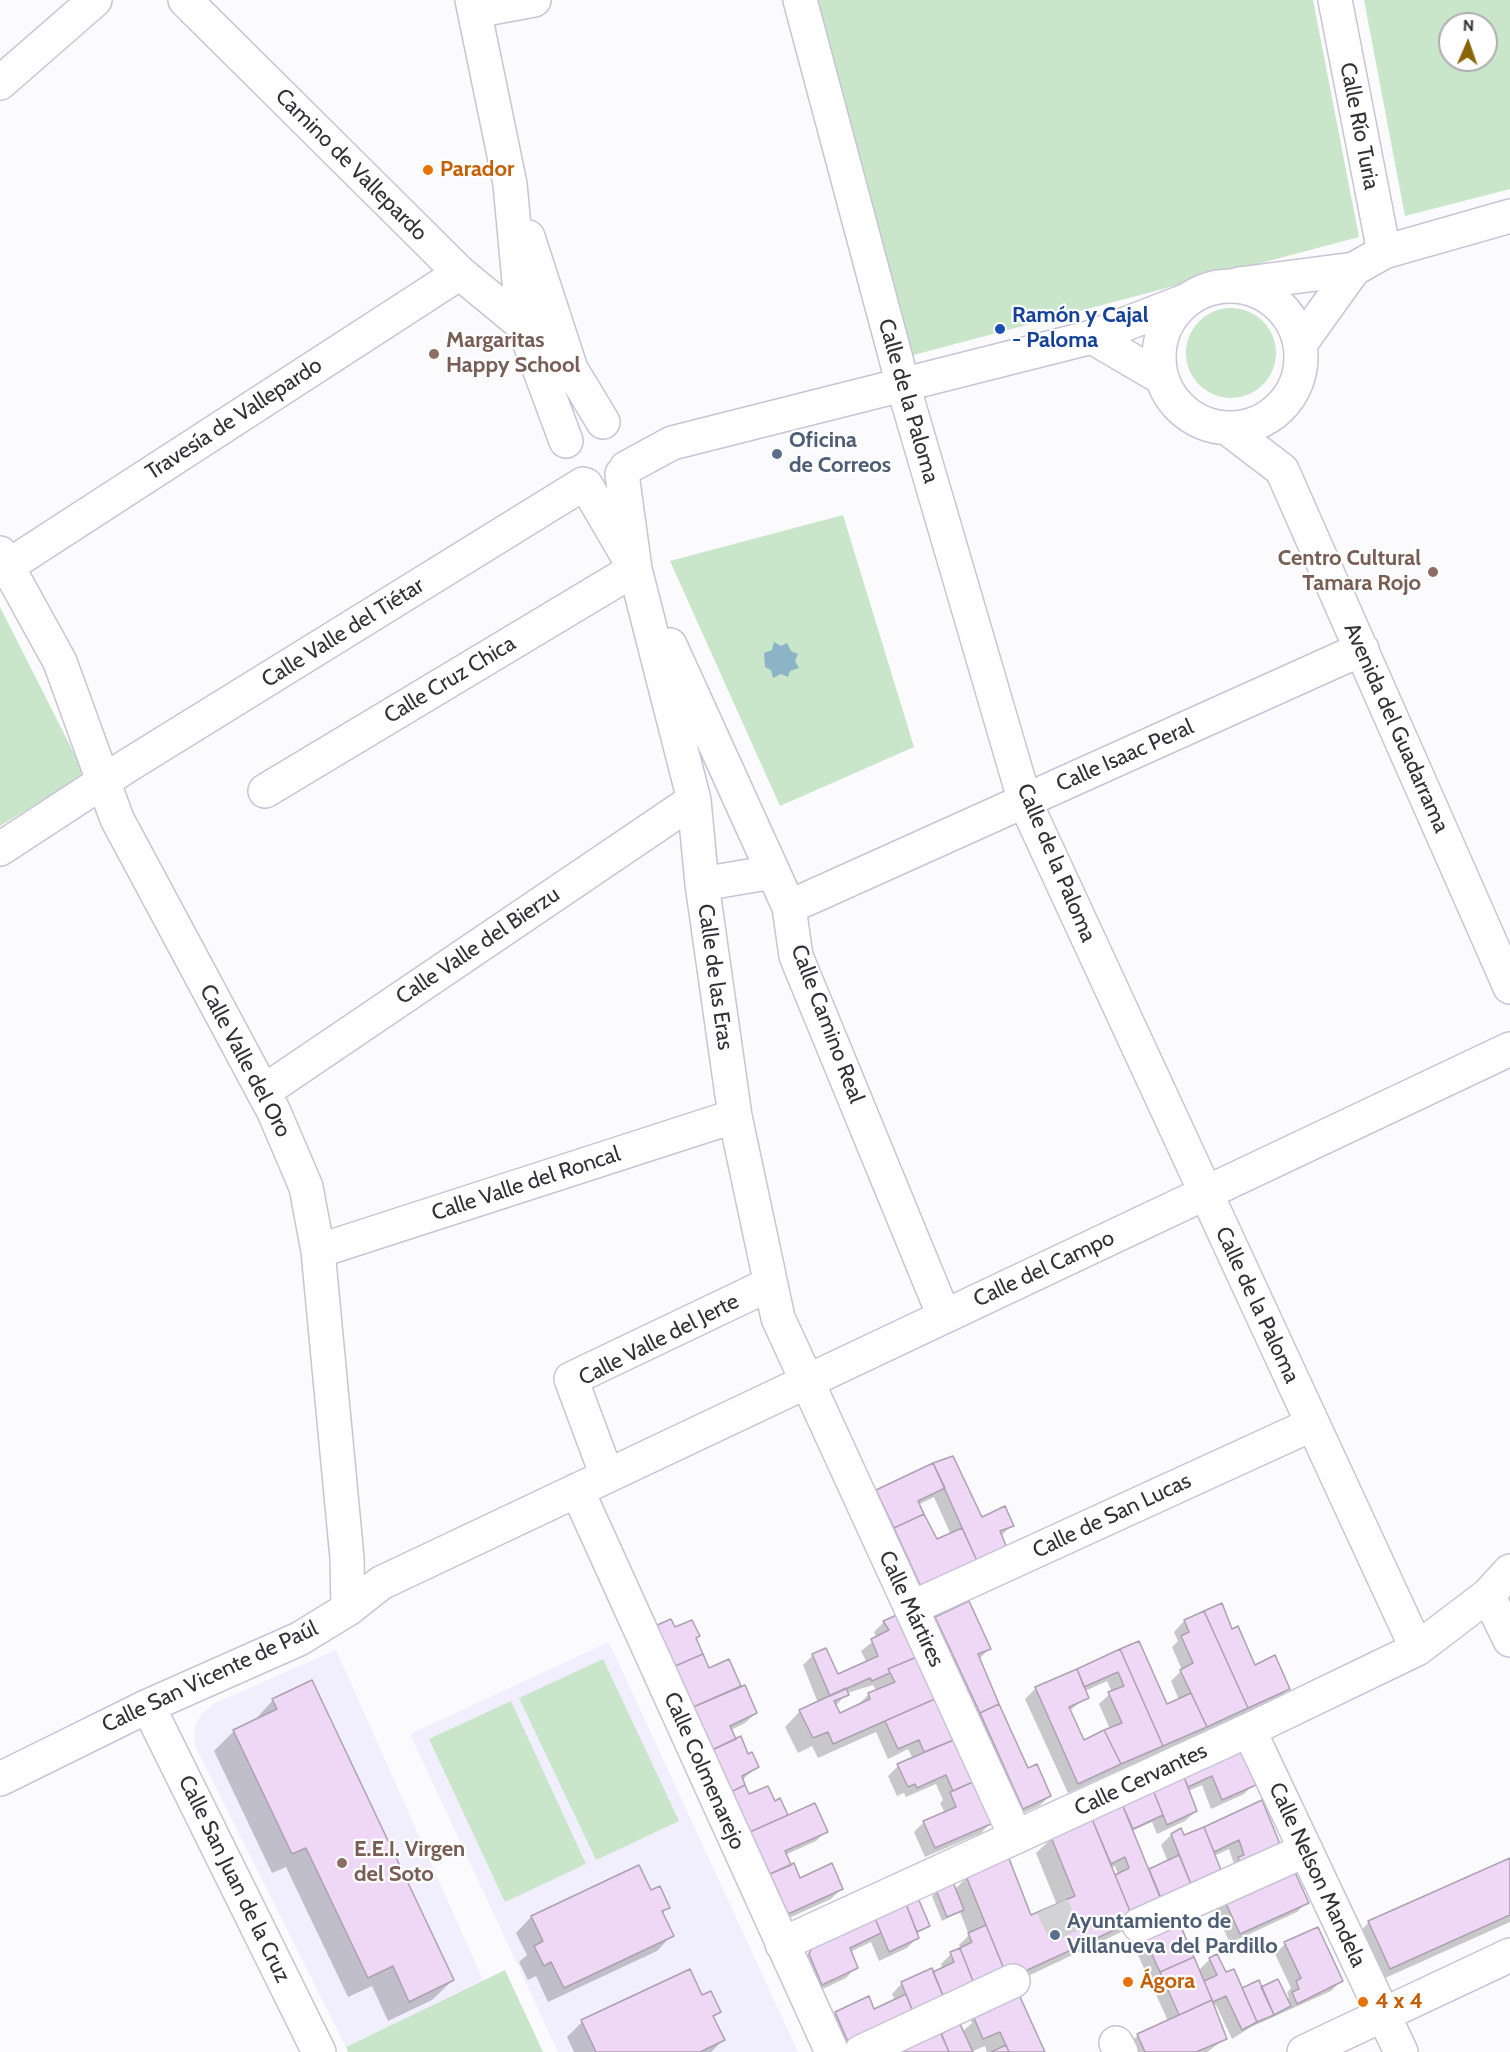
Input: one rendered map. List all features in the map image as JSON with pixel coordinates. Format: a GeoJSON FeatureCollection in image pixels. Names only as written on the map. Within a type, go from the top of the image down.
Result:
{"type":"FeatureCollection","features":[{"type":"Feature","properties":{"kind":"street"},"geometry":{"type":"LineString","coordinates":[[0,83],[95,0]]}},
{"type":"Feature","properties":{"kind":"street","name":"Camino de Vallepardo"},"geometry":{"type":"LineString","coordinates":[[185,0],[460,273],[523,325]]}},
{"type":"Feature","properties":{"kind":"street"},"geometry":{"type":"LineString","coordinates":[[473,6],[534,0]]}},
{"type":"Feature","properties":{"kind":"street","name":"Calle de la Paloma"},"geometry":{"type":"LineString","coordinates":[[800,0],[903,385],[1025,802],[1417,1649]]}},
{"type":"Feature","properties":{"kind":"street","name":"Calle Río Turia"},"geometry":{"type":"LineString","coordinates":[[1335,0],[1384,252]]}},
{"type":"Feature","properties":{"kind":"street","name":"Calle Camino Real"},"geometry":{"type":"LineString","coordinates":[[473,6],[510,184],[523,325],[566,441]]}},
{"type":"Feature","properties":{"kind":"street","name":"Calle Camino Real"},"geometry":{"type":"LineString","coordinates":[[510,184],[571,369],[619,451],[635,568]]}},
{"type":"Feature","properties":{"kind":"street"},"geometry":{"type":"LineString","coordinates":[[619,451],[672,443],[1092,338],[1185,301],[1207,289],[1354,269],[1384,252],[1510,216]]}},
{"type":"Feature","properties":{"kind":"street"},"geometry":{"type":"LineString","coordinates":[[1300,343],[1354,269]]}},
{"type":"Feature","properties":{"kind":"street","name":"Travesía de Vallepardo"},"geometry":{"type":"LineString","coordinates":[[4,559],[460,273]]}},
{"type":"Feature","properties":{"kind":"street"},"geometry":{"type":"LineString","coordinates":[[1185,301],[1171,317],[1162,336],[1159,357],[1162,378],[1172,398],[1187,413],[1206,423],[1227,428],[1260,422],[1287,401],[1299,373],[1300,343],[1292,320],[1276,302],[1255,290],[1231,286]]}},
{"type":"Feature","properties":{"kind":"street"},"geometry":{"type":"LineString","coordinates":[[1092,338],[1162,378]]}},
{"type":"Feature","properties":{"kind":"street","name":"Avenida del Guadarrama"},"geometry":{"type":"LineString","coordinates":[[1287,401],[1282,470],[1510,987]]}},
{"type":"Feature","properties":{"kind":"street"},"geometry":{"type":"LineString","coordinates":[[594,421],[619,451],[606,485],[584,485],[574,479],[564,461],[566,441],[577,427],[594,421]]}},
{"type":"Feature","properties":{"kind":"street","name":"Avenida del Guadarrama"},"geometry":{"type":"LineString","coordinates":[[1227,428],[1282,470]]}},
{"type":"Feature","properties":{"kind":"street","name":"Calle Camino Real"},"geometry":{"type":"LineString","coordinates":[[584,485],[635,568],[789,907],[796,956],[945,1316]]}},
{"type":"Feature","properties":{"kind":"street","name":"Calle Valle del Tiétar"},"geometry":{"type":"LineString","coordinates":[[0,849],[104,782],[584,485]]}},
{"type":"Feature","properties":{"kind":"street","name":"Calle Valle del Oro"},"geometry":{"type":"LineString","coordinates":[[4,559],[60,662],[117,819],[263,1092],[306,1187],[318,1251],[347,1558],[348,1609]]}},
{"type":"Feature","properties":{"kind":"street","name":"Calle Cruz Chica"},"geometry":{"type":"LineString","coordinates":[[265,791],[635,568]]}},
{"type":"Feature","properties":{"kind":"street","name":"Calle de las Eras"},"geometry":{"type":"LineString","coordinates":[[635,568],[694,800],[702,884],[735,1116],[770,1284],[778,1318],[806,1382]]}},
{"type":"Feature","properties":{"kind":"street","name":"Calle Isaac Peral"},"geometry":{"type":"LineString","coordinates":[[789,907],[1362,649]]}},
{"type":"Feature","properties":{"kind":"street","name":"Calle Valle del Bierzu"},"geometry":{"type":"LineString","coordinates":[[263,1092],[694,800]]}},
{"type":"Feature","properties":{"kind":"street"},"geometry":{"type":"LineString","coordinates":[[702,884],[773,872]]}},
{"type":"Feature","properties":{"kind":"street","name":"Calle del Campo"},"geometry":{"type":"LineString","coordinates":[[577,1490],[1510,1049]]}},
{"type":"Feature","properties":{"kind":"street","name":"Calle Valle del Roncal"},"geometry":{"type":"LineString","coordinates":[[318,1251],[735,1116]]}},
{"type":"Feature","properties":{"kind":"street","name":"Calle Valle del Jerte"},"geometry":{"type":"LineString","coordinates":[[607,1476],[571,1379],[770,1284]]}},
{"type":"Feature","properties":{"kind":"street","name":"Calle Mártires"},"geometry":{"type":"LineString","coordinates":[[806,1382],[1017,1837]]}},
{"type":"Feature","properties":{"kind":"street","name":"Calle de San Lucas"},"geometry":{"type":"LineString","coordinates":[[911,1608],[1313,1424]]}},
{"type":"Feature","properties":{"kind":"street","name":"Calle San Vicente de Paúl"},"geometry":{"type":"LineString","coordinates":[[0,1779],[148,1706],[298,1639],[348,1609],[381,1583],[577,1490]]}},
{"type":"Feature","properties":{"kind":"street","name":"Calle Colmenarejo"},"geometry":{"type":"LineString","coordinates":[[577,1490],[832,2052]]}},
{"type":"Feature","properties":{"kind":"street","name":"Calle Cervantes"},"geometry":{"type":"LineString","coordinates":[[782,1944],[1249,1730],[1417,1649],[1488,1595],[1510,1571]]}},
{"type":"Feature","properties":{"kind":"street"},"geometry":{"type":"LineString","coordinates":[[1488,1595],[1510,1640]]}},
{"type":"Feature","properties":{"kind":"street","name":"Calle San Juan de la Cruz"},"geometry":{"type":"LineString","coordinates":[[148,1706],[319,2052]]}},
{"type":"Feature","properties":{"kind":"street","name":"Calle Nelson Mandela"},"geometry":{"type":"LineString","coordinates":[[1249,1730],[1401,2052]]}},
{"type":"Feature","properties":{"kind":"street"},"geometry":{"type":"LineString","coordinates":[[1139,1925],[1306,1850]]}},
{"type":"Feature","properties":{"kind":"street"},"geometry":{"type":"LineString","coordinates":[[1304,2052],[1510,1954]]}},
{"type":"Feature","properties":{"kind":"street"},"geometry":{"type":"LineString","coordinates":[[861,2052],[1013,1981]]}},
{"type":"Feature","properties":{"kind":"shaded area"},"geometry":{"type":"Polygon","coordinates":[[[609,1642],[798,2052],[558,2052],[410,1734],[609,1642]]]}},
{"type":"Feature","properties":{"kind":"shaded area","name":"E.E.I. Virgen del Soto"},"geometry":{"type":"Polygon","coordinates":[[[336,1650],[483,1980],[346,2047],[195,1746],[195,1726],[201,1715],[213,1704],[336,1650]]]}},
{"type":"Feature","properties":{"kind":"green space"},"geometry":{"type":"Polygon","coordinates":[[[814,0],[1313,0],[1359,237],[906,357],[814,0]]]}},
{"type":"Feature","properties":{"kind":"green space"},"geometry":{"type":"Polygon","coordinates":[[[1364,0],[1510,0],[1510,189],[1405,216],[1364,0]]]}},
{"type":"Feature","properties":{"kind":"green space"},"geometry":{"type":"Polygon","coordinates":[[[1231,308],[1248,312],[1263,321],[1272,336],[1276,353],[1272,370],[1263,385],[1248,394],[1231,398],[1214,394],[1199,385],[1190,370],[1186,353],[1190,336],[1199,321],[1214,312],[1231,308]]]}},
{"type":"Feature","properties":{"kind":"green space"},"geometry":{"type":"Polygon","coordinates":[[[843,515],[914,747],[780,806],[670,561],[843,515]]]}},
{"type":"Feature","properties":{"kind":"green space"},"geometry":{"type":"Polygon","coordinates":[[[0,607],[85,775],[0,826],[0,607]]]}},
{"type":"Feature","properties":{"kind":"green space"},"geometry":{"type":"Polygon","coordinates":[[[603,1659],[679,1821],[596,1860],[519,1698],[603,1659]]]}},
{"type":"Feature","properties":{"kind":"green space"},"geometry":{"type":"Polygon","coordinates":[[[511,1701],[586,1864],[505,1902],[429,1739],[511,1701]]]}},
{"type":"Feature","properties":{"kind":"green space"},"geometry":{"type":"Polygon","coordinates":[[[505,1970],[543,2052],[348,2052],[346,2047],[505,1970]]]}},
{"type":"Feature","properties":{"kind":"water"},"geometry":{"type":"Polygon","coordinates":[[[774,642],[781,646],[787,643],[791,651],[798,654],[795,661],[799,668],[790,671],[788,677],[781,674],[773,678],[771,670],[765,667],[764,653],[772,650],[774,642]]]}},
{"type":"Feature","properties":{"kind":"building"},"geometry":{"type":"Polygon","coordinates":[[[953,1456],[982,1517],[1005,1506],[1014,1526],[1000,1531],[1007,1548],[977,1561],[933,1463],[953,1456]]]}},
{"type":"Feature","properties":{"kind":"building"},"geometry":{"type":"Polygon","coordinates":[[[933,1463],[945,1488],[918,1501],[924,1514],[894,1528],[876,1490],[933,1463]]]}},
{"type":"Feature","properties":{"kind":"building"},"geometry":{"type":"Polygon","coordinates":[[[924,1514],[937,1539],[962,1528],[977,1561],[921,1587],[894,1528],[924,1514]]]}},
{"type":"Feature","properties":{"kind":"building"},"geometry":{"type":"Polygon","coordinates":[[[969,1601],[991,1649],[978,1654],[999,1704],[980,1713],[935,1617],[969,1601]]]}},
{"type":"Feature","properties":{"kind":"building"},"geometry":{"type":"Polygon","coordinates":[[[1222,1603],[1232,1629],[1238,1626],[1255,1665],[1275,1655],[1290,1689],[1248,1708],[1204,1611],[1222,1603]]]}},
{"type":"Feature","properties":{"kind":"building"},"geometry":{"type":"Polygon","coordinates":[[[1204,1611],[1248,1708],[1207,1727],[1180,1670],[1193,1663],[1181,1636],[1189,1632],[1184,1620],[1204,1611]]]}},
{"type":"Feature","properties":{"kind":"building"},"geometry":{"type":"Polygon","coordinates":[[[899,1614],[919,1656],[888,1669],[890,1673],[872,1681],[870,1678],[830,1696],[812,1654],[826,1648],[838,1674],[878,1656],[871,1639],[889,1630],[883,1621],[899,1614]]]}},
{"type":"Feature","properties":{"kind":"building"},"geometry":{"type":"Polygon","coordinates":[[[671,1619],[675,1627],[692,1620],[700,1636],[696,1638],[703,1654],[673,1667],[655,1626],[671,1619]]]}},
{"type":"Feature","properties":{"kind":"building"},"geometry":{"type":"Polygon","coordinates":[[[1139,1641],[1167,1704],[1191,1693],[1207,1727],[1163,1746],[1120,1649],[1139,1641]]]}},
{"type":"Feature","properties":{"kind":"building"},"geometry":{"type":"Polygon","coordinates":[[[1120,1649],[1163,1746],[1121,1764],[1104,1730],[1122,1723],[1108,1692],[1124,1686],[1118,1672],[1084,1687],[1077,1669],[1120,1649]]]}},
{"type":"Feature","properties":{"kind":"building"},"geometry":{"type":"Polygon","coordinates":[[[703,1654],[709,1668],[729,1659],[741,1686],[691,1708],[673,1667],[703,1654]]]}},
{"type":"Feature","properties":{"kind":"building"},"geometry":{"type":"Polygon","coordinates":[[[919,1656],[937,1698],[833,1744],[828,1732],[813,1738],[799,1710],[846,1688],[849,1695],[834,1701],[840,1713],[870,1699],[868,1693],[895,1682],[888,1669],[919,1656]]]}},
{"type":"Feature","properties":{"kind":"building"},"geometry":{"type":"Polygon","coordinates":[[[1077,1669],[1089,1698],[1069,1707],[1084,1740],[1104,1730],[1121,1764],[1078,1784],[1035,1687],[1077,1669]]]}},
{"type":"Feature","properties":{"kind":"building"},"geometry":{"type":"Polygon","coordinates":[[[312,1680],[454,1980],[409,2002],[393,1966],[368,1978],[306,1848],[292,1854],[233,1730],[277,1709],[272,1699],[312,1680]]]}},
{"type":"Feature","properties":{"kind":"building"},"geometry":{"type":"Polygon","coordinates":[[[745,1685],[757,1713],[730,1726],[736,1739],[712,1750],[691,1708],[745,1685]]]}},
{"type":"Feature","properties":{"kind":"building"},"geometry":{"type":"Polygon","coordinates":[[[937,1698],[956,1739],[924,1752],[919,1740],[898,1749],[885,1721],[937,1698]]]}},
{"type":"Feature","properties":{"kind":"building"},"geometry":{"type":"Polygon","coordinates":[[[999,1704],[1028,1768],[1037,1764],[1051,1796],[1023,1809],[980,1713],[999,1704]]]}},
{"type":"Feature","properties":{"kind":"building"},"geometry":{"type":"Polygon","coordinates":[[[741,1736],[748,1754],[752,1752],[759,1767],[742,1776],[745,1785],[731,1792],[712,1750],[741,1736]]]}},
{"type":"Feature","properties":{"kind":"building"},"geometry":{"type":"Polygon","coordinates":[[[956,1739],[975,1781],[953,1791],[946,1775],[917,1788],[915,1784],[908,1787],[897,1764],[956,1739]]]}},
{"type":"Feature","properties":{"kind":"building"},"geometry":{"type":"Polygon","coordinates":[[[1242,1750],[1256,1785],[1222,1800],[1212,1776],[1188,1787],[1184,1777],[1242,1750]]]}},
{"type":"Feature","properties":{"kind":"building"},"geometry":{"type":"Polygon","coordinates":[[[1184,1777],[1197,1811],[1167,1825],[1153,1790],[1184,1777]]]}},
{"type":"Feature","properties":{"kind":"building"},"geometry":{"type":"Polygon","coordinates":[[[975,1781],[993,1823],[935,1848],[923,1821],[956,1807],[950,1792],[975,1781]]]}},
{"type":"Feature","properties":{"kind":"building"},"geometry":{"type":"Polygon","coordinates":[[[745,1785],[749,1794],[768,1786],[775,1801],[780,1798],[788,1815],[750,1832],[731,1792],[745,1785]]]}},
{"type":"Feature","properties":{"kind":"building"},"geometry":{"type":"Polygon","coordinates":[[[1153,1790],[1163,1815],[1133,1829],[1122,1804],[1153,1790]]]}},
{"type":"Feature","properties":{"kind":"building"},"geometry":{"type":"Polygon","coordinates":[[[1262,1800],[1282,1849],[1241,1867],[1238,1857],[1244,1855],[1239,1840],[1214,1852],[1204,1827],[1262,1800]]]}},
{"type":"Feature","properties":{"kind":"building"},"geometry":{"type":"Polygon","coordinates":[[[815,1803],[828,1832],[785,1851],[791,1865],[770,1874],[750,1832],[815,1803]]]}},
{"type":"Feature","properties":{"kind":"building"},"geometry":{"type":"Polygon","coordinates":[[[1122,1804],[1164,1907],[1134,1921],[1115,1875],[1129,1868],[1125,1857],[1111,1864],[1092,1819],[1122,1804]]]}},
{"type":"Feature","properties":{"kind":"building"},"geometry":{"type":"Polygon","coordinates":[[[1092,1819],[1134,1921],[1008,1979],[966,1876],[1008,1856],[1031,1915],[1075,1896],[1051,1837],[1092,1819]]]}},
{"type":"Feature","properties":{"kind":"building"},"geometry":{"type":"Polygon","coordinates":[[[1204,1827],[1223,1875],[1193,1889],[1171,1834],[1181,1828],[1184,1835],[1204,1827]]]}},
{"type":"Feature","properties":{"kind":"building"},"geometry":{"type":"Polygon","coordinates":[[[1179,1855],[1193,1889],[1163,1903],[1149,1869],[1179,1855]]]}},
{"type":"Feature","properties":{"kind":"building"},"geometry":{"type":"Polygon","coordinates":[[[1510,1858],[1510,1915],[1390,1969],[1368,1921],[1510,1858]]]}},
{"type":"Feature","properties":{"kind":"building"},"geometry":{"type":"Polygon","coordinates":[[[794,1863],[800,1878],[832,1863],[843,1889],[788,1914],[770,1874],[794,1863]]]}},
{"type":"Feature","properties":{"kind":"building"},"geometry":{"type":"Polygon","coordinates":[[[639,1865],[651,1890],[660,1886],[670,1908],[662,1911],[674,1936],[564,1988],[551,1962],[544,1966],[534,1946],[543,1941],[531,1916],[639,1865]]]}},
{"type":"Feature","properties":{"kind":"building"},"geometry":{"type":"Polygon","coordinates":[[[1292,1866],[1309,1903],[1240,1934],[1223,1897],[1292,1866]]]}},
{"type":"Feature","properties":{"kind":"building"},"geometry":{"type":"Polygon","coordinates":[[[953,1882],[964,1910],[947,1917],[936,1890],[953,1882]]]}},
{"type":"Feature","properties":{"kind":"building"},"geometry":{"type":"Polygon","coordinates":[[[918,1898],[930,1926],[917,1932],[906,1904],[918,1898]]]}},
{"type":"Feature","properties":{"kind":"building"},"geometry":{"type":"Polygon","coordinates":[[[906,1904],[919,1938],[889,1952],[875,1918],[906,1904]]]}},
{"type":"Feature","properties":{"kind":"building"},"geometry":{"type":"Polygon","coordinates":[[[1176,1915],[1194,1957],[1160,1972],[1141,1931],[1176,1915]]]}},
{"type":"Feature","properties":{"kind":"building"},"geometry":{"type":"Polygon","coordinates":[[[875,1918],[881,1933],[850,1948],[858,1968],[822,1985],[809,1954],[813,1946],[875,1918]]]}},
{"type":"Feature","properties":{"kind":"building"},"geometry":{"type":"Polygon","coordinates":[[[986,1925],[1006,1974],[976,1989],[960,1948],[972,1942],[968,1933],[986,1925]]]}},
{"type":"Feature","properties":{"kind":"building"},"geometry":{"type":"Polygon","coordinates":[[[1318,1927],[1343,1981],[1297,2004],[1292,1992],[1299,1989],[1296,1981],[1301,1978],[1284,1942],[1318,1927]]]}},
{"type":"Feature","properties":{"kind":"building"},"geometry":{"type":"Polygon","coordinates":[[[960,1948],[976,1989],[946,2003],[933,1972],[954,1962],[950,1952],[960,1948]]]}},
{"type":"Feature","properties":{"kind":"building"},"geometry":{"type":"Polygon","coordinates":[[[1217,1954],[1226,1972],[1234,1969],[1257,2022],[1242,2030],[1226,1996],[1213,2002],[1204,1981],[1217,1975],[1209,1958],[1217,1954]]]}},
{"type":"Feature","properties":{"kind":"building"},"geometry":{"type":"Polygon","coordinates":[[[1194,1957],[1212,2000],[1179,2015],[1160,1972],[1194,1957]]]}},
{"type":"Feature","properties":{"kind":"building"},"geometry":{"type":"Polygon","coordinates":[[[932,1968],[946,2003],[915,2017],[901,1982],[932,1968]]]}},
{"type":"Feature","properties":{"kind":"building"},"geometry":{"type":"Polygon","coordinates":[[[690,1969],[702,1995],[711,1991],[721,2012],[713,2016],[725,2040],[700,2052],[596,2052],[581,2020],[690,1969]]]}},
{"type":"Feature","properties":{"kind":"building"},"geometry":{"type":"Polygon","coordinates":[[[1278,1979],[1291,2006],[1274,2015],[1261,1987],[1278,1979]]]}},
{"type":"Feature","properties":{"kind":"building"},"geometry":{"type":"Polygon","coordinates":[[[1259,1980],[1274,2015],[1257,2022],[1242,1988],[1259,1980]]]}},
{"type":"Feature","properties":{"kind":"building"},"geometry":{"type":"Polygon","coordinates":[[[1016,1988],[1045,2052],[1009,2052],[1000,2032],[983,2039],[974,2018],[989,2011],[984,2002],[1016,1988]]]}},
{"type":"Feature","properties":{"kind":"building"},"geometry":{"type":"Polygon","coordinates":[[[906,1994],[915,2017],[853,2045],[848,2042],[835,2012],[869,1996],[874,2009],[906,1994]]]}},
{"type":"Feature","properties":{"kind":"building"},"geometry":{"type":"Polygon","coordinates":[[[1212,2000],[1227,2039],[1196,2052],[1145,2052],[1137,2034],[1212,2000]]]}},
{"type":"Feature","properties":{"kind":"building"},"geometry":{"type":"Polygon","coordinates":[[[960,2024],[973,2052],[949,2052],[941,2034],[960,2024]]]}},
{"type":"Feature","properties":{"kind":"building"},"geometry":{"type":"Polygon","coordinates":[[[939,2028],[949,2052],[888,2052],[939,2028]]]}},
{"type":"Feature","properties":{"kind":"building"},"geometry":{"type":"Polygon","coordinates":[[[1006,2045],[1009,2052],[991,2052],[1006,2045]]]}},
{"type":"Feature","properties":{"kind":"tunnel"},"geometry":{"type":"LineString","coordinates":[[1052,1906],[1072,1949]]}},
{"type":"Feature","properties":{"kind":"place","name":"Parador"},"geometry":{"type":"Point","coordinates":[428,170]}},
{"type":"Feature","properties":{"kind":"place","name":"Ramón y Cajal - Paloma"},"geometry":{"type":"Point","coordinates":[1000,329]}},
{"type":"Feature","properties":{"kind":"place","name":"Margaritas Happy School"},"geometry":{"type":"Point","coordinates":[434,354]}},
{"type":"Feature","properties":{"kind":"place","name":"Oficina de Correos"},"geometry":{"type":"Point","coordinates":[777,454]}},
{"type":"Feature","properties":{"kind":"place","name":"Centro Cultural Tamara Rojo"},"geometry":{"type":"Point","coordinates":[1433,572]}},
{"type":"Feature","properties":{"kind":"place","name":"E.E.I. Virgen del Soto"},"geometry":{"type":"Point","coordinates":[342,1863]}},
{"type":"Feature","properties":{"kind":"place","name":"Ayuntamiento de Villanueva del Pardillo"},"geometry":{"type":"Point","coordinates":[1055,1935]}},
{"type":"Feature","properties":{"kind":"place","name":"Ágora"},"geometry":{"type":"Point","coordinates":[1128,1982]}},
{"type":"Feature","properties":{"kind":"place","name":"4 x 4"},"geometry":{"type":"Point","coordinates":[1363,2002]}}]}
